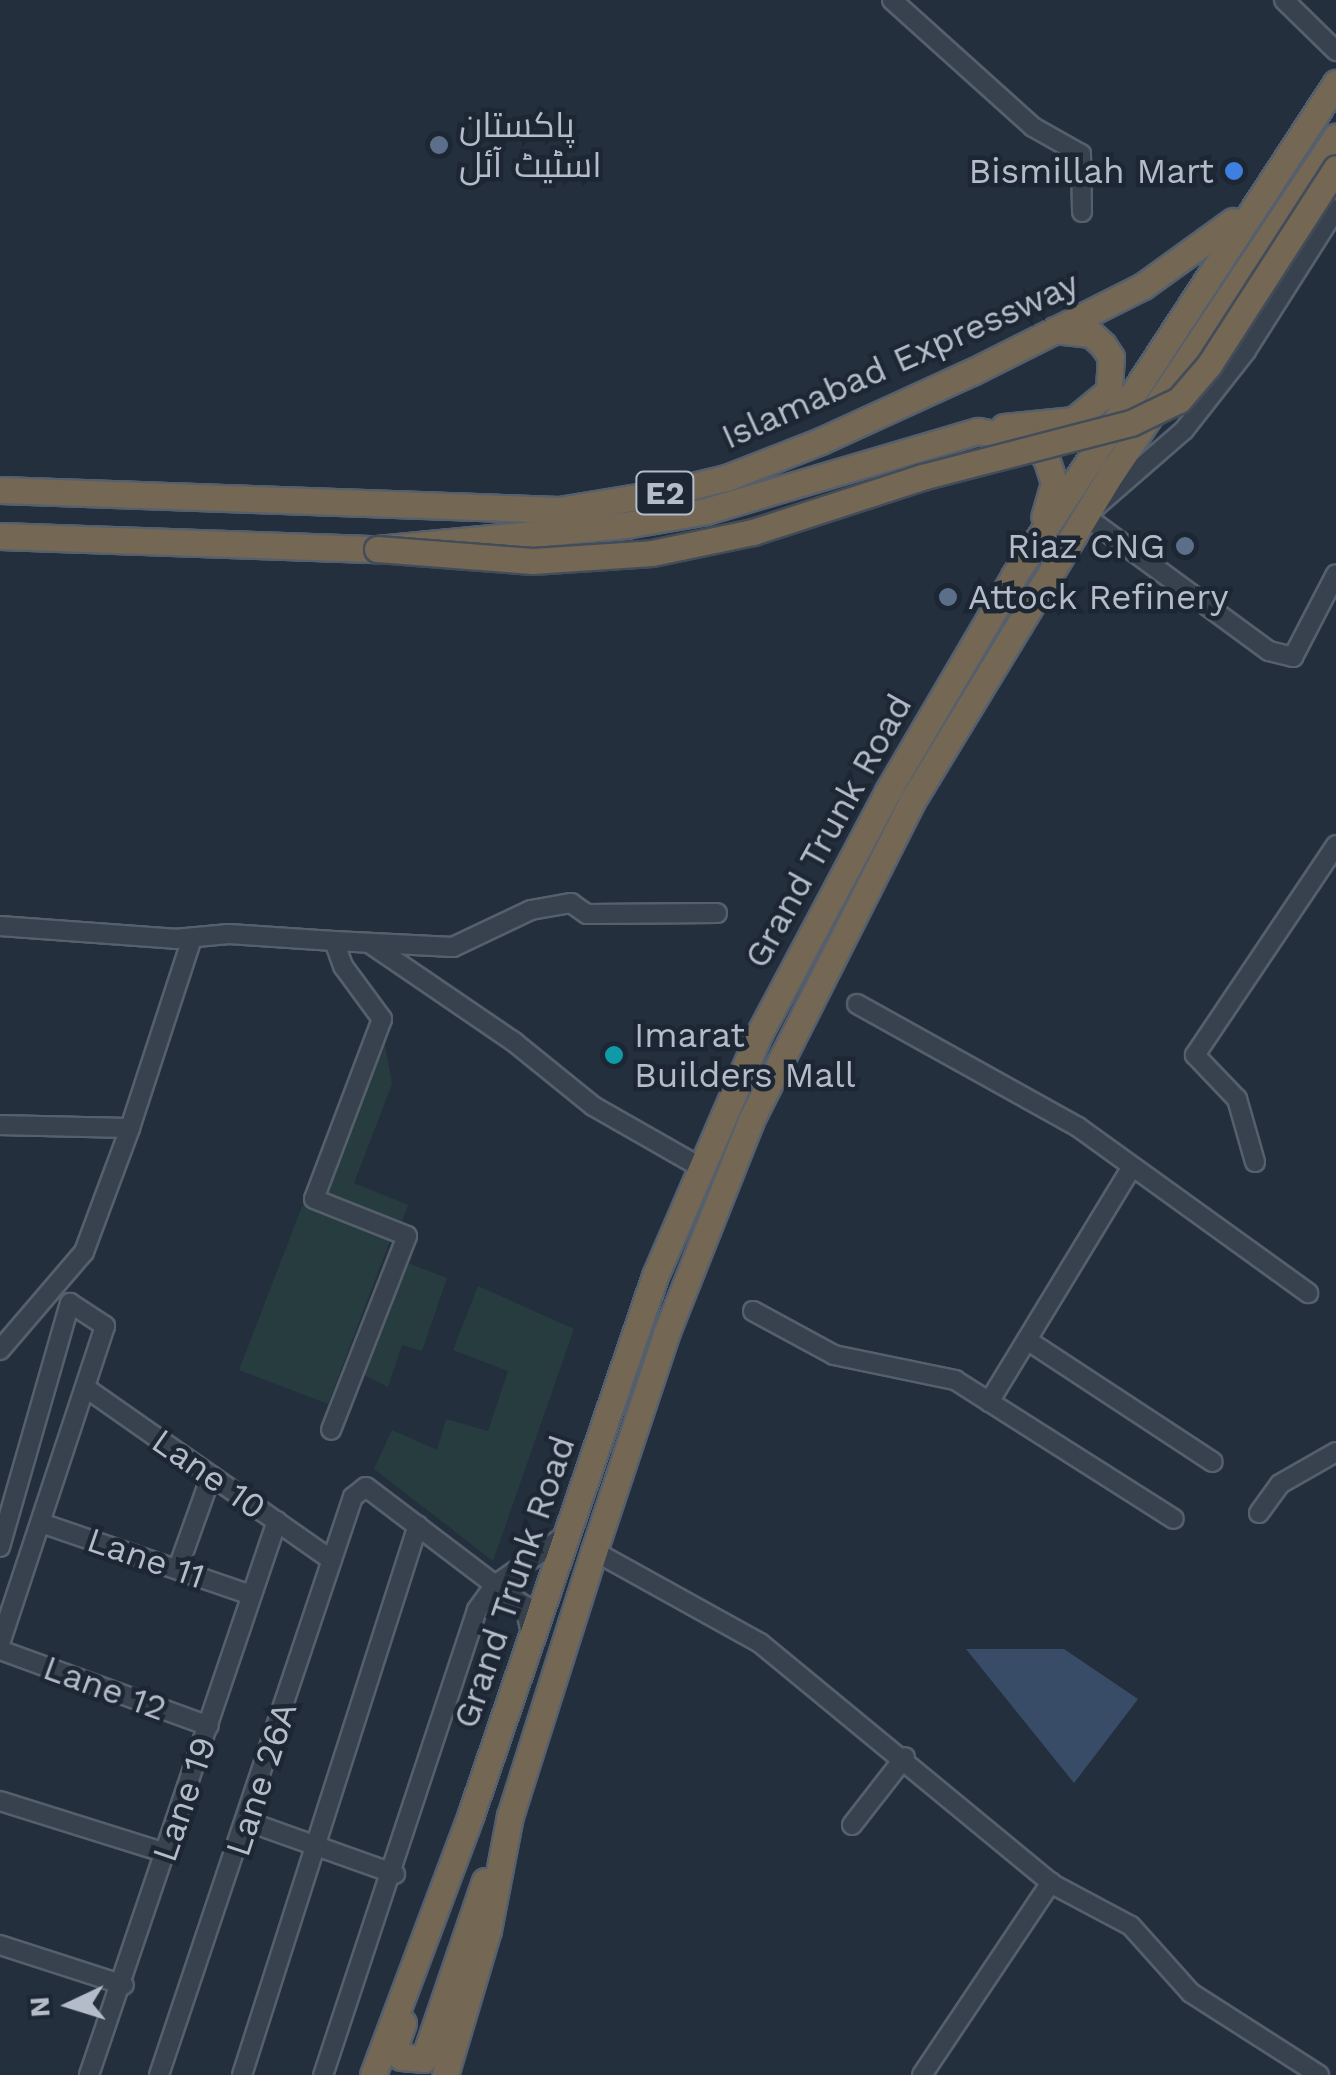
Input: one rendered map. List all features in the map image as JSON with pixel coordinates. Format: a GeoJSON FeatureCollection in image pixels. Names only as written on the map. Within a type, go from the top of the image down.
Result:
{"type":"FeatureCollection","features":[{"type":"Feature","properties":{"kind":"highway","name":"Grand Trunk Road"},"geometry":{"type":"LineString","coordinates":[[373,2075],[471,1814],[698,1166],[802,946],[1034,545],[1336,83]]}},
{"type":"Feature","properties":{"kind":"highway","name":"Grand Trunk Road"},"geometry":{"type":"LineString","coordinates":[[445,2075],[488,1930],[510,1816],[594,1551],[705,1230],[788,1040],[912,802],[1085,516],[1336,137]]}},
{"type":"Feature","properties":{"kind":"highway"},"geometry":{"type":"LineString","coordinates":[[0,536],[377,548],[533,561],[652,552],[753,532],[922,477],[1131,423],[1178,400],[1209,364],[1336,168]]}},
{"type":"Feature","properties":{"kind":"highway","name":"Islamabad Expressway"},"geometry":{"type":"LineString","coordinates":[[0,490],[473,509],[615,502],[726,478],[822,441],[1054,330],[1182,261],[1258,198]]}},
{"type":"Feature","properties":{"kind":"highway"},"geometry":{"type":"LineString","coordinates":[[377,548],[706,511],[978,430],[1074,420],[1098,406],[1109,390],[1111,357],[1092,334],[1054,330]]}},
{"type":"Feature","properties":{"kind":"highway"},"geometry":{"type":"LineString","coordinates":[[978,430],[1031,440],[1046,458],[1054,483],[1034,545]]}},
{"type":"Feature","properties":{"kind":"highway"},"geometry":{"type":"LineString","coordinates":[[471,1814],[395,2045],[411,2062],[424,2059],[433,2042],[510,1816]]}},
{"type":"Feature","properties":{"kind":"street"},"geometry":{"type":"LineString","coordinates":[[892,0],[1033,127],[1081,154],[1082,212]]}},
{"type":"Feature","properties":{"kind":"street"},"geometry":{"type":"LineString","coordinates":[[1284,0],[1336,51]]}},
{"type":"Feature","properties":{"kind":"street"},"geometry":{"type":"LineString","coordinates":[[1336,209],[1246,351],[1184,430],[1085,516],[1269,651],[1293,657],[1336,574]]}},
{"type":"Feature","properties":{"kind":"street"},"geometry":{"type":"LineString","coordinates":[[1254,1162],[1237,1099],[1195,1055],[1336,844]]}},
{"type":"Feature","properties":{"kind":"street"},"geometry":{"type":"LineString","coordinates":[[0,926],[192,938],[453,947],[532,910],[571,903],[587,914],[717,913]]}},
{"type":"Feature","properties":{"kind":"street"},"geometry":{"type":"LineString","coordinates":[[0,1350],[84,1252],[130,1128],[192,938]]}},
{"type":"Feature","properties":{"kind":"street"},"geometry":{"type":"LineString","coordinates":[[331,1430],[407,1236],[314,1199],[382,1019],[343,966],[334,942]]}},
{"type":"Feature","properties":{"kind":"street"},"geometry":{"type":"LineString","coordinates":[[369,943],[592,1106],[698,1166]]}},
{"type":"Feature","properties":{"kind":"street"},"geometry":{"type":"LineString","coordinates":[[857,1004],[1078,1127],[1308,1293]]}},
{"type":"Feature","properties":{"kind":"street"},"geometry":{"type":"LineString","coordinates":[[0,1124],[130,1128]]}},
{"type":"Feature","properties":{"kind":"street"},"geometry":{"type":"LineString","coordinates":[[989,1402],[1131,1168]]}},
{"type":"Feature","properties":{"kind":"street"},"geometry":{"type":"LineString","coordinates":[[0,1647],[105,1326],[70,1303],[2,1539]]}},
{"type":"Feature","properties":{"kind":"street"},"geometry":{"type":"LineString","coordinates":[[754,1311],[834,1355],[955,1380],[1174,1519]]}},
{"type":"Feature","properties":{"kind":"street"},"geometry":{"type":"LineString","coordinates":[[1027,1340],[1213,1462]]}},
{"type":"Feature","properties":{"kind":"street","name":"Lane 10"},"geometry":{"type":"LineString","coordinates":[[86,1388],[332,1560]]}},
{"type":"Feature","properties":{"kind":"street"},"geometry":{"type":"LineString","coordinates":[[1260,1514],[1280,1484],[1336,1452]]}},
{"type":"Feature","properties":{"kind":"street"},"geometry":{"type":"LineString","coordinates":[[178,1568],[211,1476]]}},
{"type":"Feature","properties":{"kind":"street","name":"Lane 26A"},"geometry":{"type":"LineString","coordinates":[[160,2075],[249,1822],[353,1498],[366,1487],[418,1524]]}},
{"type":"Feature","properties":{"kind":"street","name":"Lane 19"},"geometry":{"type":"LineString","coordinates":[[89,2075],[124,1986],[277,1522]]}},
{"type":"Feature","properties":{"kind":"street","name":"Lane 11"},"geometry":{"type":"LineString","coordinates":[[42,1523],[250,1595]]}},
{"type":"Feature","properties":{"kind":"street"},"geometry":{"type":"LineString","coordinates":[[242,2075],[418,1524],[525,1606],[532,1640]]}},
{"type":"Feature","properties":{"kind":"street"},"geometry":{"type":"LineString","coordinates":[[323,2075],[394,1874],[477,1610],[495,1584],[568,1534]]}},
{"type":"Feature","properties":{"kind":"street"},"geometry":{"type":"LineString","coordinates":[[594,1551],[760,1643],[904,1756],[1051,1882],[1131,1926],[1191,1992],[1320,2075]]}},
{"type":"Feature","properties":{"kind":"street","name":"Lane 12"},"geometry":{"type":"LineString","coordinates":[[0,1647],[209,1726]]}},
{"type":"Feature","properties":{"kind":"street"},"geometry":{"type":"LineString","coordinates":[[852,1825],[904,1756]]}},
{"type":"Feature","properties":{"kind":"street"},"geometry":{"type":"LineString","coordinates":[[0,1801],[166,1852]]}},
{"type":"Feature","properties":{"kind":"street"},"geometry":{"type":"LineString","coordinates":[[249,1822],[394,1874]]}},
{"type":"Feature","properties":{"kind":"street"},"geometry":{"type":"LineString","coordinates":[[922,2075],[1051,1882]]}},
{"type":"Feature","properties":{"kind":"street"},"geometry":{"type":"LineString","coordinates":[[0,1945],[124,1986]]}},
{"type":"Feature","properties":{"kind":"green space"},"geometry":{"type":"Polygon","coordinates":[[[382,1028],[392,1084],[354,1183],[408,1205],[399,1229],[320,1196],[382,1028]]]}},
{"type":"Feature","properties":{"kind":"green space"},"geometry":{"type":"Polygon","coordinates":[[[303,1204],[391,1238],[328,1404],[239,1370],[303,1204]]]}},
{"type":"Feature","properties":{"kind":"green space"},"geometry":{"type":"Polygon","coordinates":[[[405,1262],[447,1278],[422,1351],[402,1345],[388,1387],[364,1375],[405,1262]]]}},
{"type":"Feature","properties":{"kind":"green space"},"geometry":{"type":"Polygon","coordinates":[[[478,1286],[574,1329],[493,1561],[374,1469],[392,1430],[437,1450],[446,1419],[488,1431],[508,1371],[453,1350],[478,1286]]]}},
{"type":"Feature","properties":{"kind":"water"},"geometry":{"type":"Polygon","coordinates":[[[966,1649],[1064,1649],[1138,1699],[1074,1783],[966,1649]]]}},
{"type":"Feature","properties":{"kind":"place","name":"پاکستان اسٹیٹ آئل"},"geometry":{"type":"Point","coordinates":[439,145]}},
{"type":"Feature","properties":{"kind":"place","name":"Bismillah Mart"},"geometry":{"type":"Point","coordinates":[1234,171]}},
{"type":"Feature","properties":{"kind":"place","name":"Riaz CNG"},"geometry":{"type":"Point","coordinates":[1185,546]}},
{"type":"Feature","properties":{"kind":"place","name":"Attock Refinery"},"geometry":{"type":"Point","coordinates":[948,597]}},
{"type":"Feature","properties":{"kind":"place","name":"Imarat Builders Mall"},"geometry":{"type":"Point","coordinates":[614,1055]}}]}
